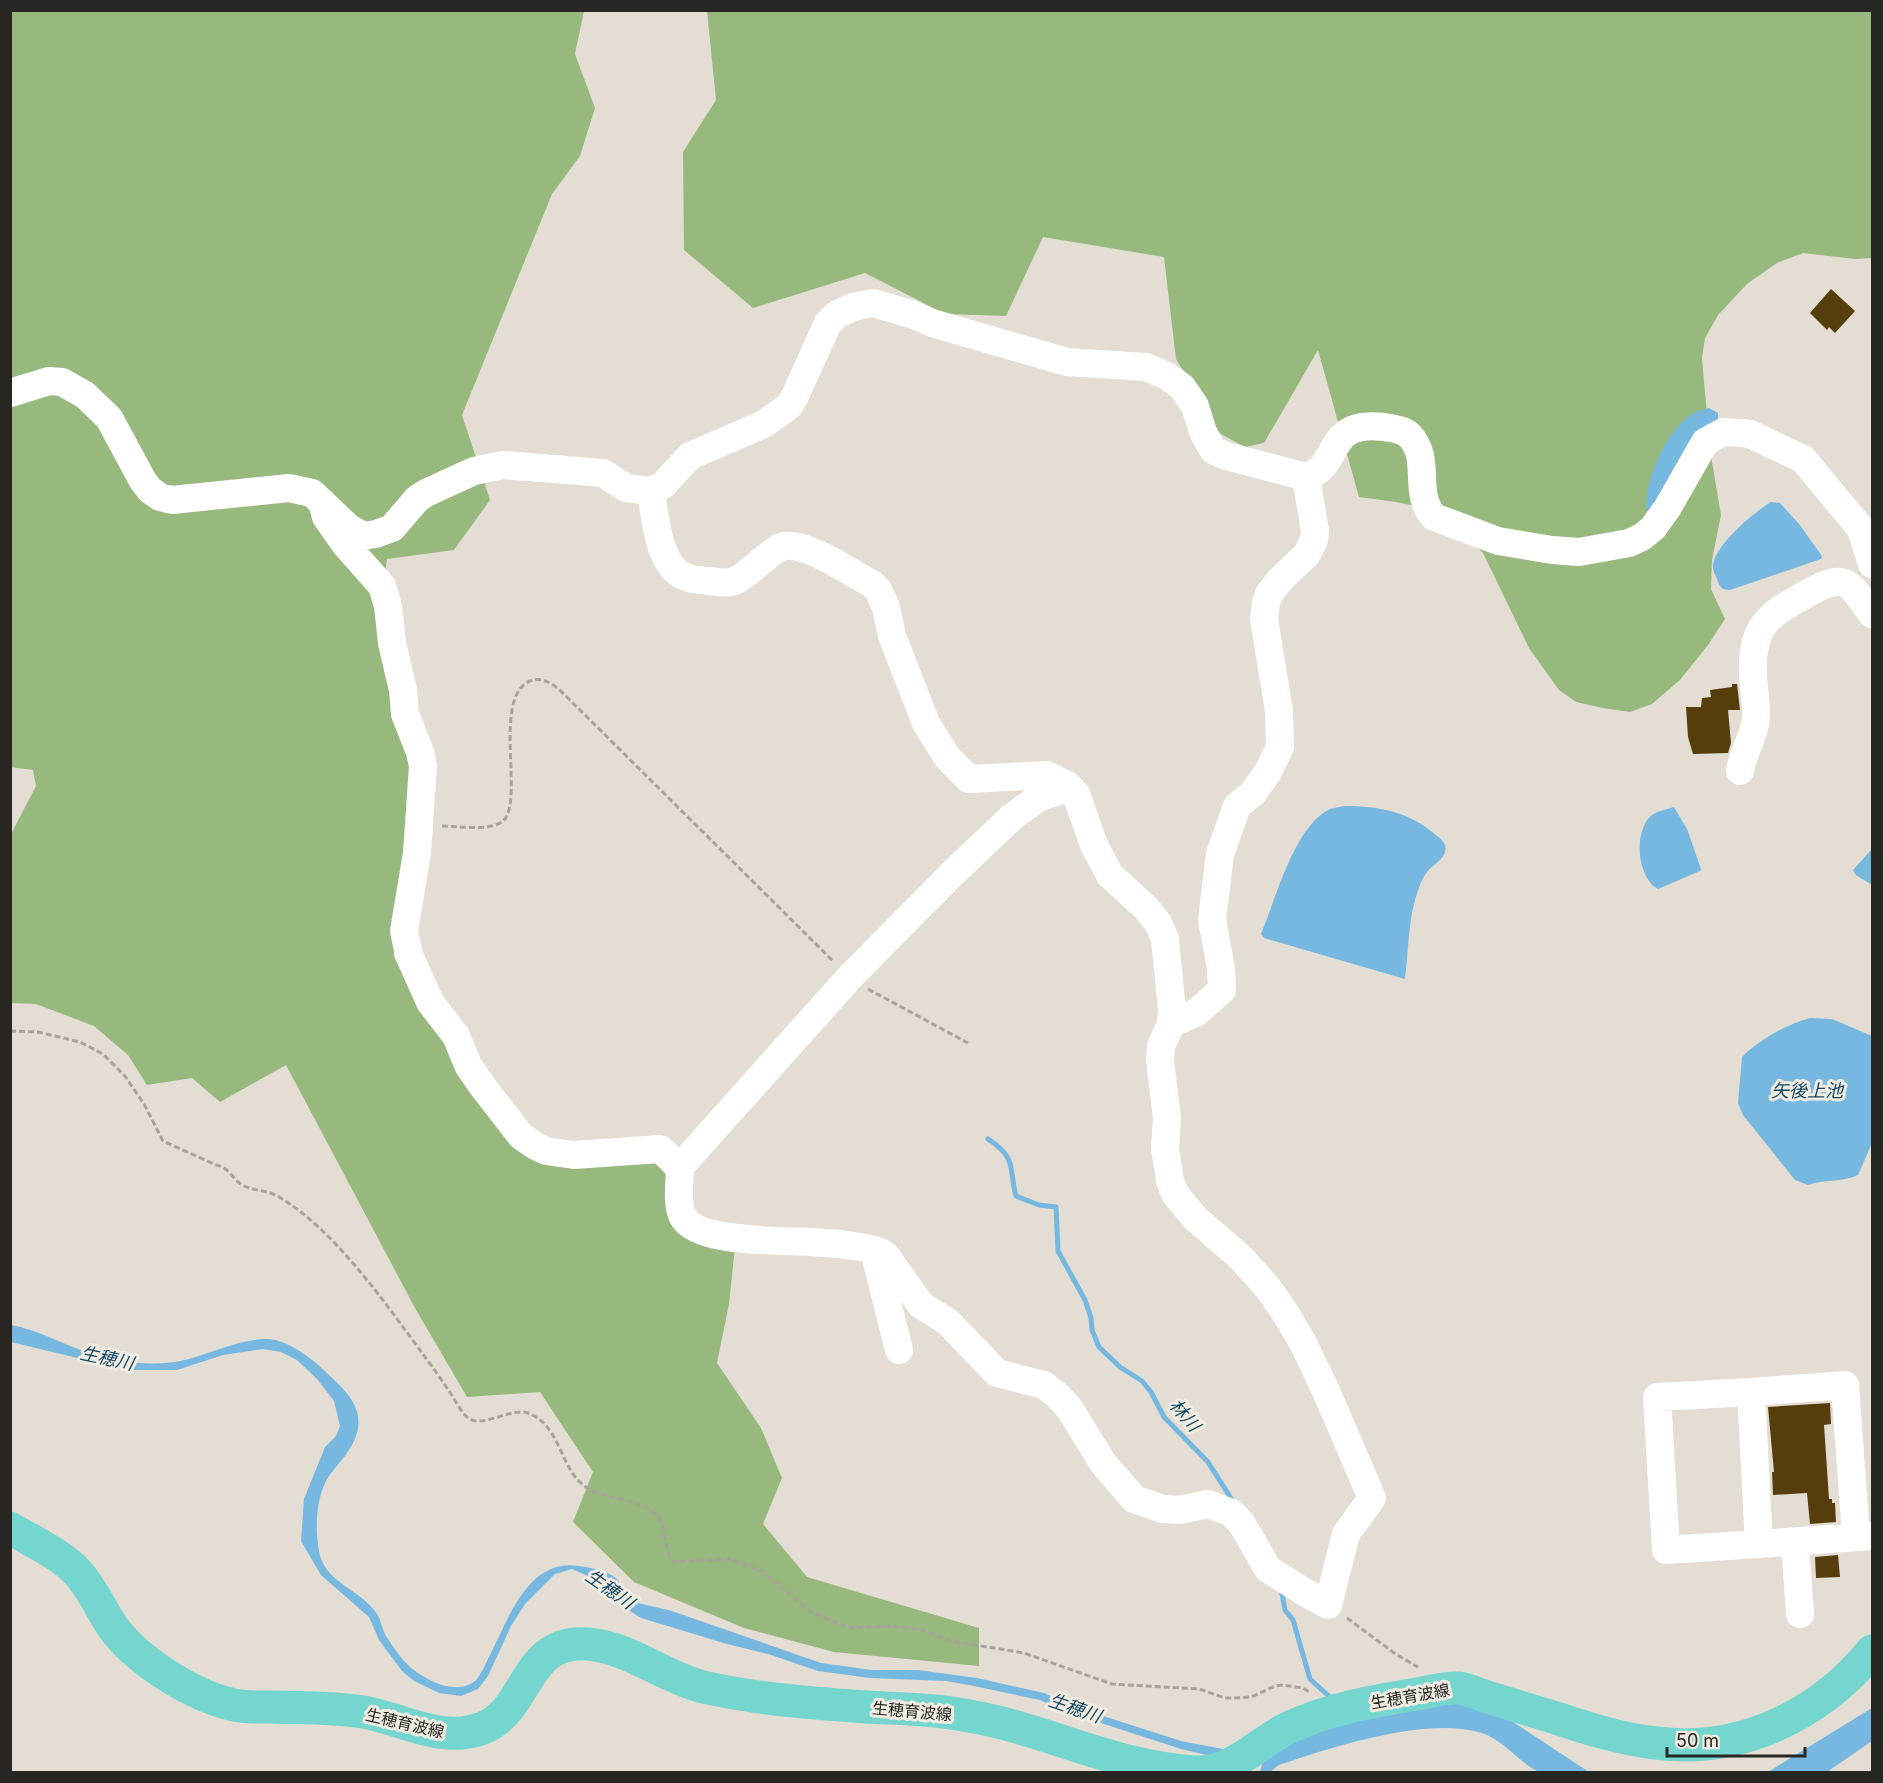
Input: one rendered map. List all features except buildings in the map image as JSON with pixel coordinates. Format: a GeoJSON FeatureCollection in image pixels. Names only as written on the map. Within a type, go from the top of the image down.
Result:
{"type":"FeatureCollection","features":[{"type":"Feature","properties":{"kind":"main road","name":"生穂育波線"},"geometry":{"type":"LineString","coordinates":[[10,1528],[67,1563],[80,1575],[115,1629],[133,1651],[151,1666],[207,1695],[227,1704],[244,1707],[339,1709],[362,1712],[434,1733],[457,1734],[490,1725],[506,1712],[538,1664],[556,1648],[583,1643],[615,1649],[684,1682],[707,1688],[789,1701],[928,1710],[974,1716],[1147,1769],[1204,1772],[1219,1770],[1292,1726],[1340,1710],[1387,1699],[1456,1688],[1625,1738],[1661,1744],[1702,1744],[1737,1739],[1758,1733],[1787,1720],[1843,1684],[1872,1651]]}},
{"type":"Feature","properties":{"kind":"street"},"geometry":{"type":"LineString","coordinates":[[10,393],[49,381],[62,382],[85,394],[109,418],[143,481],[160,497],[172,500],[289,488],[312,493],[349,528],[363,536],[392,528],[417,499],[426,493],[474,471],[503,465],[603,473],[626,488],[651,491],[663,485],[690,456],[778,416],[789,406],[795,396],[828,323],[836,315],[853,307],[873,303],[932,323],[1066,362],[1135,366],[1157,372],[1176,382],[1189,397],[1197,411],[1205,437],[1213,450],[1226,456],[1305,477],[1315,474],[1347,431],[1361,426],[1398,429],[1409,435],[1418,447],[1422,465],[1423,498],[1434,517],[1498,541],[1552,550],[1579,552],[1617,546],[1642,537],[1653,528],[1668,507],[1705,442],[1724,432],[1750,434],[1803,459],[1867,528],[1872,564]]}},
{"type":"Feature","properties":{"kind":"street"},"geometry":{"type":"LineString","coordinates":[[1170,1024],[1197,1012],[1222,990],[1221,968],[1212,920],[1220,854],[1237,806],[1253,793],[1268,772],[1280,747],[1279,711],[1264,619],[1266,603],[1275,587],[1307,554],[1314,540],[1316,531],[1305,477]]}},
{"type":"Feature","properties":{"kind":"street"},"geometry":{"type":"LineString","coordinates":[[651,491],[664,556],[684,577],[735,581],[779,547],[791,546],[808,549],[872,584],[878,590],[886,607],[892,636],[926,723],[947,757],[963,776],[969,779],[1046,775],[1059,780],[1073,791],[1110,875],[1147,909],[1158,923],[1165,939],[1172,1010],[1170,1024],[1161,1046],[1160,1061],[1167,1118],[1165,1148],[1167,1167],[1175,1194],[1195,1218],[1241,1258],[1268,1288],[1286,1314],[1326,1391],[1372,1498],[1346,1534],[1328,1605],[1273,1572],[1242,1524],[1232,1513],[1208,1504],[1180,1510],[1163,1509],[1134,1499],[1103,1463],[1069,1408],[1058,1396],[1044,1385],[997,1373],[948,1322],[921,1305],[886,1256],[874,1250],[813,1242],[739,1239],[695,1228],[682,1215],[680,1167],[850,977],[1012,817],[1038,798],[1051,792],[1073,791]]}},
{"type":"Feature","properties":{"kind":"street"},"geometry":{"type":"LineString","coordinates":[[322,502],[326,517],[345,544],[377,578],[386,596],[392,643],[404,690],[405,714],[420,752],[423,766],[417,853],[404,931],[406,945],[430,1002],[456,1036],[468,1065],[483,1087],[522,1136],[534,1146],[546,1151],[574,1155],[660,1149],[680,1167]]}},
{"type":"Feature","properties":{"kind":"street"},"geometry":{"type":"LineString","coordinates":[[1740,771],[1753,735],[1756,710],[1753,656],[1759,632],[1765,621],[1789,604],[1838,580],[1850,586],[1872,614]]}},
{"type":"Feature","properties":{"kind":"street"},"geometry":{"type":"LineString","coordinates":[[874,1250],[899,1350]]}},
{"type":"Feature","properties":{"kind":"street"},"geometry":{"type":"LineString","coordinates":[[1845,1385],[1864,1537],[1666,1550],[1657,1397],[1751,1392],[1845,1385]]}},
{"type":"Feature","properties":{"kind":"street"},"geometry":{"type":"LineString","coordinates":[[1751,1392],[1759,1544]]}},
{"type":"Feature","properties":{"kind":"street"},"geometry":{"type":"LineString","coordinates":[[1795,1542],[1800,1614]]}},
{"type":"Feature","properties":{"kind":"path"},"geometry":{"type":"LineString","coordinates":[[419,825],[482,827],[494,826],[503,822],[509,812],[510,804],[510,729],[514,705],[520,689],[527,682],[538,679],[545,681],[556,687],[579,709],[850,977],[878,995],[968,1043]]}},
{"type":"Feature","properties":{"kind":"path"},"geometry":{"type":"LineString","coordinates":[[10,1030],[38,1032],[80,1042],[108,1058],[125,1076],[144,1104],[163,1141],[216,1165],[225,1166],[242,1185],[276,1195],[295,1208],[329,1238],[387,1306],[442,1380],[465,1416],[478,1422],[517,1412],[535,1417],[548,1428],[582,1484],[603,1494],[644,1507],[658,1517],[667,1554],[674,1562],[731,1558],[763,1572],[811,1612],[849,1628],[890,1626],[919,1629],[951,1641],[1024,1653],[1112,1684],[1198,1689],[1225,1698],[1251,1697],[1275,1686],[1303,1688],[1340,1710]]}},
{"type":"Feature","properties":{"kind":"path"},"geometry":{"type":"LineString","coordinates":[[1328,1605],[1397,1655],[1456,1688]]}},
{"type":"Feature","properties":{"kind":"green space"},"geometry":{"type":"Polygon","coordinates":[[[11,11],[584,11],[575,54],[595,108],[580,156],[552,194],[462,415],[490,500],[454,550],[387,559],[379,625],[414,759],[412,794],[393,922],[394,957],[478,1097],[518,1148],[652,1159],[668,1177],[677,1231],[735,1247],[729,1304],[717,1363],[761,1428],[782,1478],[763,1524],[807,1577],[979,1628],[979,1666],[834,1652],[744,1628],[634,1582],[573,1522],[593,1472],[540,1392],[467,1397],[415,1308],[286,1065],[220,1102],[192,1078],[147,1085],[128,1055],[94,1026],[36,1004],[11,1003],[10,836],[36,786],[33,770],[10,767],[11,11]]]}},
{"type":"Feature","properties":{"kind":"green space"},"geometry":{"type":"Polygon","coordinates":[[[707,11],[1872,11],[1872,258],[1855,259],[1803,253],[1777,263],[1747,284],[1718,315],[1705,338],[1702,358],[1711,456],[1721,515],[1712,560],[1711,589],[1725,619],[1680,680],[1652,704],[1630,712],[1603,708],[1576,702],[1559,690],[1529,648],[1483,553],[1452,522],[1430,509],[1359,497],[1318,350],[1264,443],[1245,447],[1215,431],[1176,359],[1164,257],[1043,237],[1006,316],[945,314],[865,273],[753,308],[684,250],[683,152],[716,100],[707,11]]]}},
{"type":"Feature","properties":{"kind":"water"},"geometry":{"type":"Polygon","coordinates":[[[1709,408],[1718,413],[1718,420],[1647,512],[1649,486],[1665,445],[1682,422],[1694,413],[1709,408]]]}},
{"type":"Feature","properties":{"kind":"water"},"geometry":{"type":"Polygon","coordinates":[[[1771,502],[1780,503],[1799,524],[1822,556],[1821,559],[1730,590],[1723,589],[1713,570],[1716,557],[1736,530],[1771,502]]]}},
{"type":"Feature","properties":{"kind":"water"},"geometry":{"type":"Polygon","coordinates":[[[1344,806],[1370,807],[1405,816],[1427,828],[1445,844],[1444,854],[1425,875],[1415,899],[1405,979],[1264,938],[1261,934],[1288,865],[1306,831],[1317,818],[1330,809],[1344,806]]]}},
{"type":"Feature","properties":{"kind":"water"},"geometry":{"type":"Polygon","coordinates":[[[1674,807],[1687,829],[1701,869],[1658,889],[1651,884],[1642,867],[1641,836],[1650,816],[1674,807]]]}},
{"type":"Feature","properties":{"kind":"water"},"geometry":{"type":"Polygon","coordinates":[[[1872,849],[1872,885],[1856,875],[1853,870],[1872,849]]]}},
{"type":"Feature","properties":{"kind":"water","name":"矢後上池"},"geometry":{"type":"Polygon","coordinates":[[[1810,1018],[1832,1019],[1872,1036],[1872,1143],[1858,1175],[1808,1185],[1795,1180],[1743,1115],[1738,1103],[1742,1057],[1774,1033],[1810,1018]]]}},
{"type":"Feature","properties":{"kind":"water","name":"生穂川"},"geometry":{"type":"Polygon","coordinates":[[[11,1325],[39,1333],[95,1355],[129,1362],[152,1364],[187,1360],[241,1343],[267,1339],[286,1344],[313,1361],[341,1386],[358,1414],[357,1433],[345,1456],[327,1479],[320,1499],[317,1534],[322,1562],[335,1578],[370,1605],[378,1616],[386,1636],[406,1663],[420,1675],[436,1683],[461,1687],[476,1680],[513,1608],[533,1581],[546,1571],[561,1566],[579,1566],[601,1570],[615,1577],[619,1581],[619,1593],[630,1601],[672,1611],[821,1663],[872,1670],[918,1670],[977,1678],[1044,1693],[1072,1706],[1181,1741],[1223,1749],[1264,1751],[1374,1712],[1459,1699],[1507,1718],[1589,1772],[1539,1772],[1490,1736],[1459,1729],[1434,1728],[1352,1742],[1279,1765],[1270,1772],[1260,1772],[1262,1764],[1181,1749],[1067,1712],[1040,1700],[946,1681],[870,1678],[818,1671],[768,1654],[641,1618],[611,1599],[588,1576],[572,1569],[555,1574],[525,1604],[511,1626],[488,1676],[478,1689],[461,1696],[439,1693],[414,1681],[402,1671],[379,1640],[369,1617],[321,1575],[301,1541],[304,1499],[325,1447],[336,1436],[340,1426],[334,1401],[317,1379],[297,1360],[281,1352],[263,1349],[223,1355],[177,1370],[127,1370],[11,1342],[11,1325]]]}},
{"type":"Feature","properties":{"kind":"water"},"geometry":{"type":"Polygon","coordinates":[[[1872,1708],[1872,1741],[1827,1772],[1768,1772],[1872,1708]]]}},
{"type":"Feature","properties":{"kind":"waterway","name":"林川"},"geometry":{"type":"LineString","coordinates":[[988,1139],[1008,1158],[1016,1196],[1039,1205],[1056,1207],[1058,1251],[1085,1300],[1092,1330],[1099,1347],[1120,1367],[1142,1381],[1151,1392],[1164,1417],[1208,1462],[1234,1503]]}},
{"type":"Feature","properties":{"kind":"waterway","name":"林川"},"geometry":{"type":"LineString","coordinates":[[1281,1588],[1285,1610],[1293,1620],[1310,1679],[1332,1699]]}}]}
